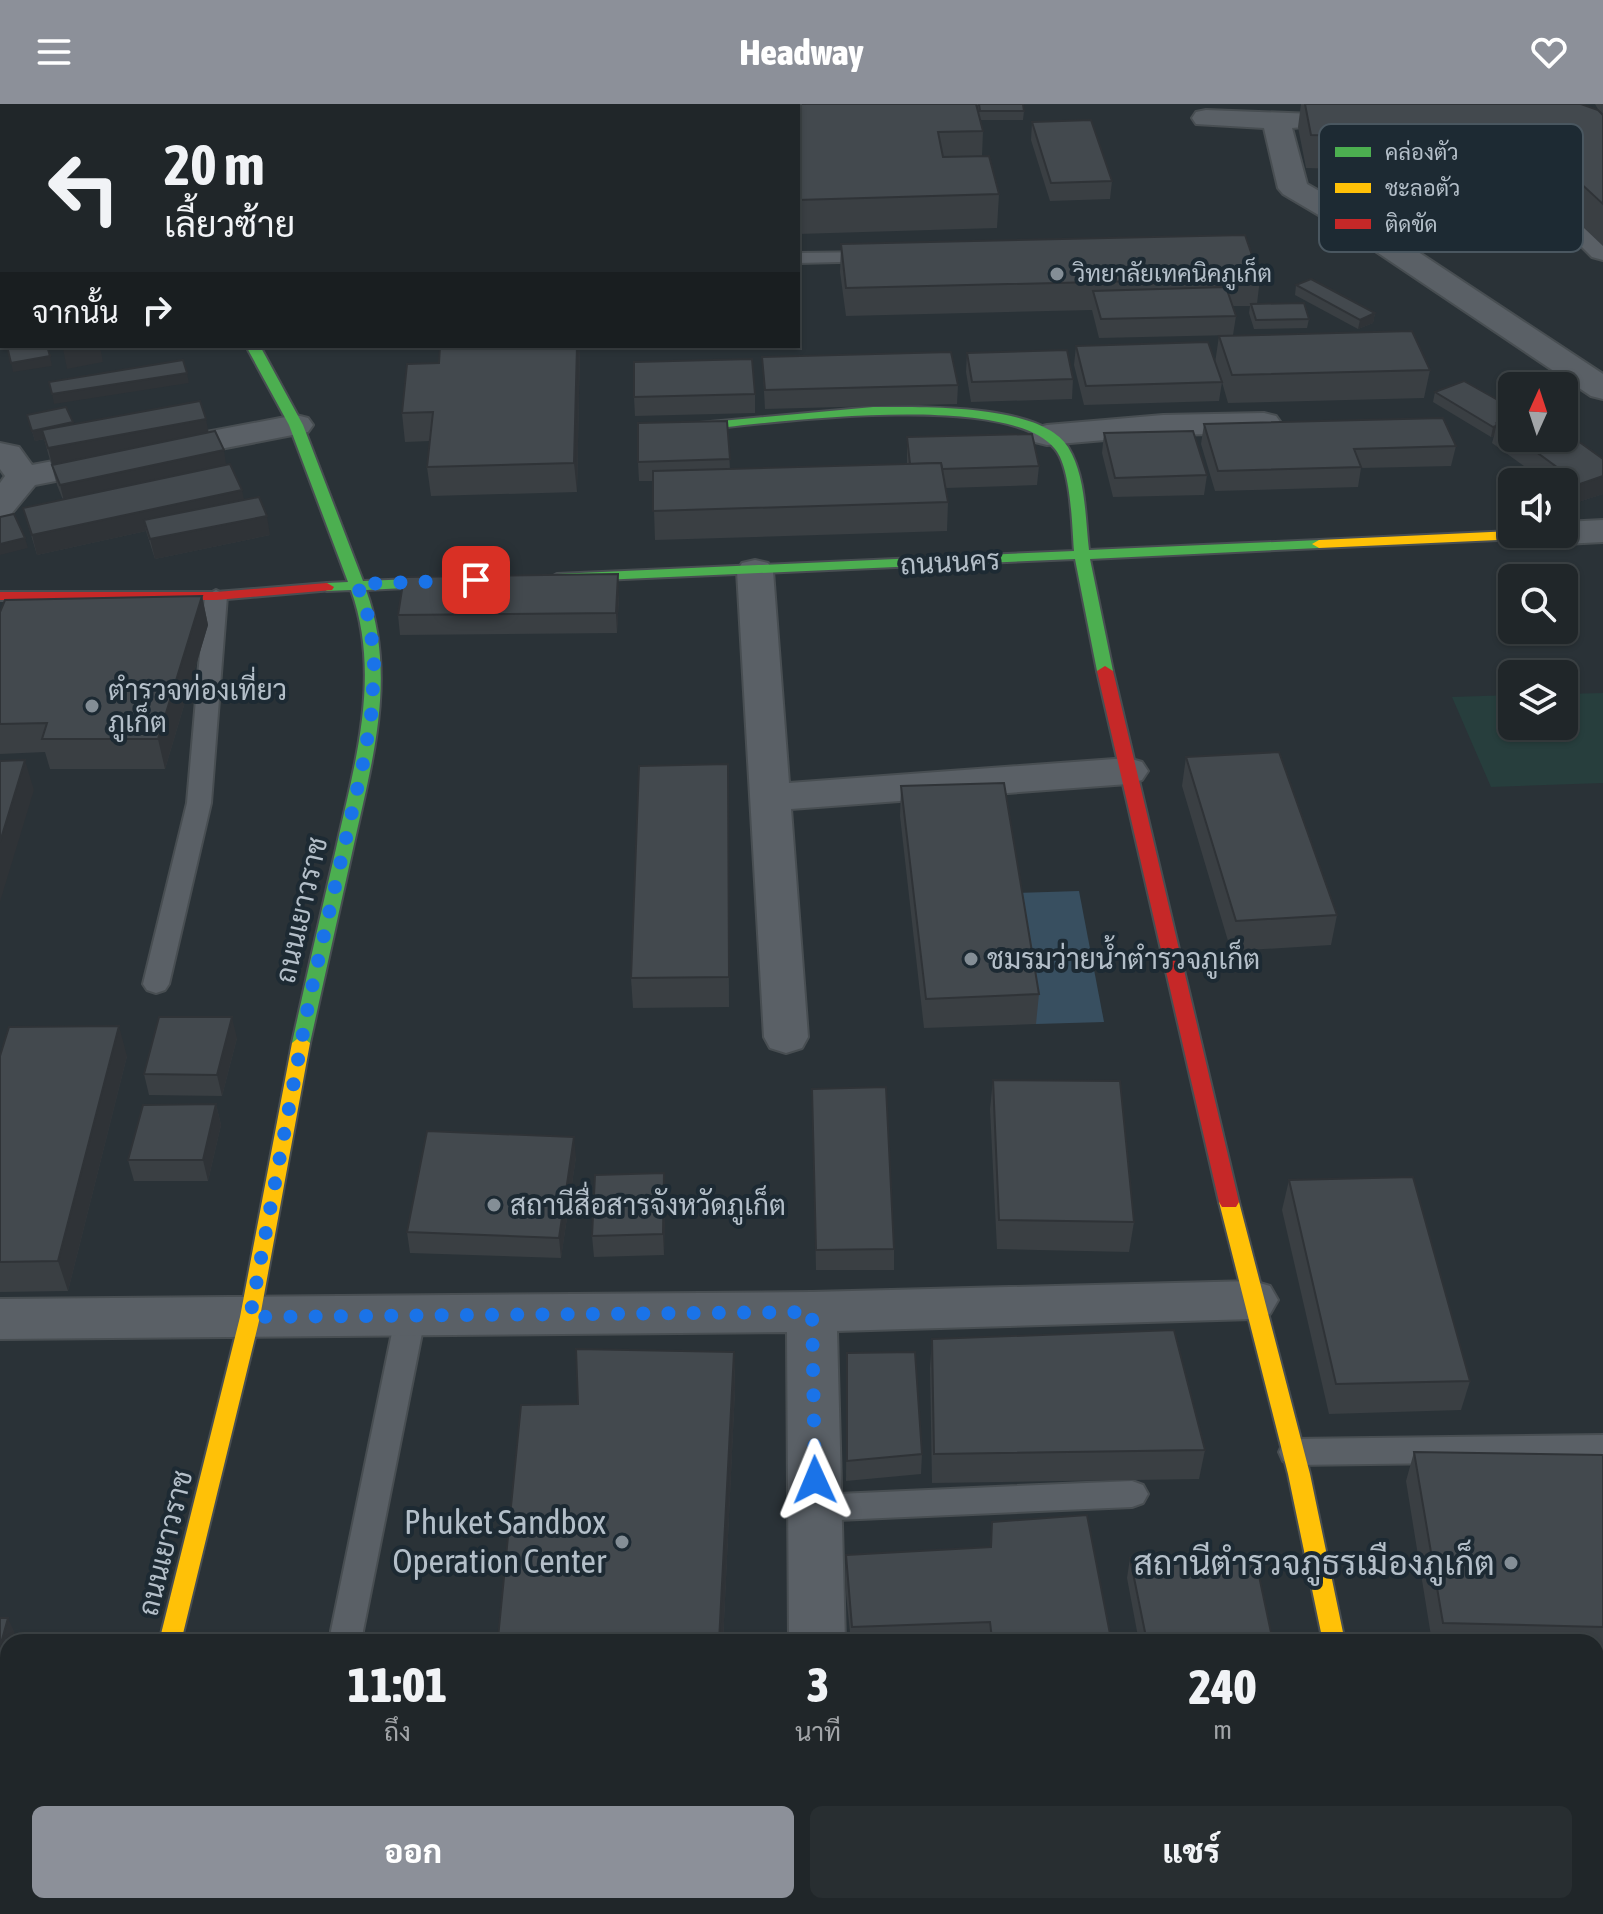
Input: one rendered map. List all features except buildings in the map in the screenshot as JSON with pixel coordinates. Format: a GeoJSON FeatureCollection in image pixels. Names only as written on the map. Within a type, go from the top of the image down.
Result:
{"type":"FeatureCollection","features":[{"type":"Feature","properties":{"kind":"street"},"geometry":{"type":"LineString","coordinates":[[1206,118],[1339,121]]}},
{"type":"Feature","properties":{"kind":"street"},"geometry":{"type":"LineString","coordinates":[[1276,120],[1293,188],[1319,203]]}},
{"type":"Feature","properties":{"kind":"street"},"geometry":{"type":"LineString","coordinates":[[1583,232],[1603,251]]}},
{"type":"Feature","properties":{"kind":"street"},"geometry":{"type":"LineString","coordinates":[[1397,252],[1603,389]]}},
{"type":"Feature","properties":{"kind":"street","name":"ถนนเยาวราช"},"geometry":{"type":"LineString","coordinates":[[172,1634],[250,1317],[309,1001],[370,721],[374,663],[370,622],[357,584],[296,425],[254,348]]}},
{"type":"Feature","properties":{"kind":"street"},"geometry":{"type":"LineString","coordinates":[[665,430],[934,410],[972,412],[1014,420],[1047,435],[1061,446],[1069,473],[1081,555],[1128,771],[1253,1300],[1294,1452],[1332,1634]]}},
{"type":"Feature","properties":{"kind":"street"},"geometry":{"type":"LineString","coordinates":[[1047,435],[1163,425],[1288,423]]}},
{"type":"Feature","properties":{"kind":"street"},"geometry":{"type":"LineString","coordinates":[[0,506],[11,465],[296,425]]}},
{"type":"Feature","properties":{"kind":"street"},"geometry":{"type":"LineString","coordinates":[[1578,532],[1603,531]]}},
{"type":"Feature","properties":{"kind":"street","name":"ถนนนคร"},"geometry":{"type":"LineString","coordinates":[[538,578],[755,571],[1498,536]]}},
{"type":"Feature","properties":{"kind":"street"},"geometry":{"type":"LineString","coordinates":[[755,571],[786,1037]]}},
{"type":"Feature","properties":{"kind":"street"},"geometry":{"type":"LineString","coordinates":[[0,596],[216,596],[357,584],[476,580]]}},
{"type":"Feature","properties":{"kind":"street"},"geometry":{"type":"LineString","coordinates":[[768,798],[1128,771]]}},
{"type":"Feature","properties":{"kind":"street"},"geometry":{"type":"LineString","coordinates":[[0,1319],[410,1318],[812,1312],[1253,1300]]}},
{"type":"Feature","properties":{"kind":"street"},"geometry":{"type":"LineString","coordinates":[[812,1312],[817,1634]]}},
{"type":"Feature","properties":{"kind":"lane"},"geometry":{"type":"LineString","coordinates":[[800,258],[896,257]]}},
{"type":"Feature","properties":{"kind":"lane"},"geometry":{"type":"LineString","coordinates":[[156,984],[199,803],[216,596]]}},
{"type":"Feature","properties":{"kind":"lane"},"geometry":{"type":"LineString","coordinates":[[347,1634],[410,1318]]}},
{"type":"Feature","properties":{"kind":"lane"},"geometry":{"type":"LineString","coordinates":[[1294,1452],[1603,1448]]}},
{"type":"Feature","properties":{"kind":"lane"},"geometry":{"type":"LineString","coordinates":[[815,1508],[1132,1494]]}},
{"type":"Feature","properties":{"kind":"green space"},"geometry":{"type":"Polygon","coordinates":[[[1603,693],[1603,783],[1491,787],[1452,697],[1498,695],[1498,740],[1578,740],[1578,694],[1603,693]]]}},
{"type":"Feature","properties":{"kind":"water"},"geometry":{"type":"Polygon","coordinates":[[[1079,891],[1104,1022],[1036,1024],[1015,893],[1079,891]]]}},
{"type":"Feature","properties":{"kind":"traffic: fast"},"geometry":{"type":"LineString","coordinates":[[254,348],[296,425],[328,503],[370,622],[374,663],[372,709],[364,759],[301,1043]]}},
{"type":"Feature","properties":{"kind":"traffic: fast"},"geometry":{"type":"LineString","coordinates":[[667,430],[873,411],[987,415],[1031,426],[1060,445],[1066,455],[1077,508],[1087,588],[1105,671]]}},
{"type":"Feature","properties":{"kind":"traffic: fast"},"geometry":{"type":"LineString","coordinates":[[557,578],[1319,544]]}},
{"type":"Feature","properties":{"kind":"traffic: fast"},"geometry":{"type":"LineString","coordinates":[[327,587],[464,581]]}},
{"type":"Feature","properties":{"kind":"traffic: slow"},"geometry":{"type":"LineString","coordinates":[[1319,544],[1498,536]]}},
{"type":"Feature","properties":{"kind":"traffic: slow"},"geometry":{"type":"LineString","coordinates":[[172,1634],[250,1317],[301,1043]]}},
{"type":"Feature","properties":{"kind":"traffic: slow"},"geometry":{"type":"LineString","coordinates":[[1229,1202],[1299,1474],[1332,1634]]}},
{"type":"Feature","properties":{"kind":"traffic: jam"},"geometry":{"type":"LineString","coordinates":[[0,596],[216,596],[327,587]]}},
{"type":"Feature","properties":{"kind":"traffic: jam"},"geometry":{"type":"LineString","coordinates":[[1105,671],[1229,1202]]}},
{"type":"Feature","properties":{"kind":"place","name":"วิทยาลัยเทคนิคภูเก็ต"},"geometry":{"type":"Point","coordinates":[1057,274]}},
{"type":"Feature","properties":{"kind":"place","name":"ตำรวจท่องเที่ยว ภูเก็ต"},"geometry":{"type":"Point","coordinates":[92,706]}},
{"type":"Feature","properties":{"kind":"place","name":"ชมรมว่ายน้ำตำรวจภูเก็ต"},"geometry":{"type":"Point","coordinates":[971,959]}},
{"type":"Feature","properties":{"kind":"place","name":"สถานีสื่อสารจังหวัดภูเก็ต"},"geometry":{"type":"Point","coordinates":[494,1205]}},
{"type":"Feature","properties":{"kind":"place","name":"Phuket Sandbox Operation Center"},"geometry":{"type":"Point","coordinates":[622,1542]}},
{"type":"Feature","properties":{"kind":"place","name":"สถานีตำรวจภูธรเมืองภูเก็ต"},"geometry":{"type":"Point","coordinates":[1511,1563]}},
{"type":"Feature","properties":{"kind":"route"},"geometry":{"type":"LineString","coordinates":[[476,580],[357,584],[370,622],[374,663],[372,709],[364,759],[309,1001],[250,1317],[410,1318],[812,1312],[815,1480]]}}]}
